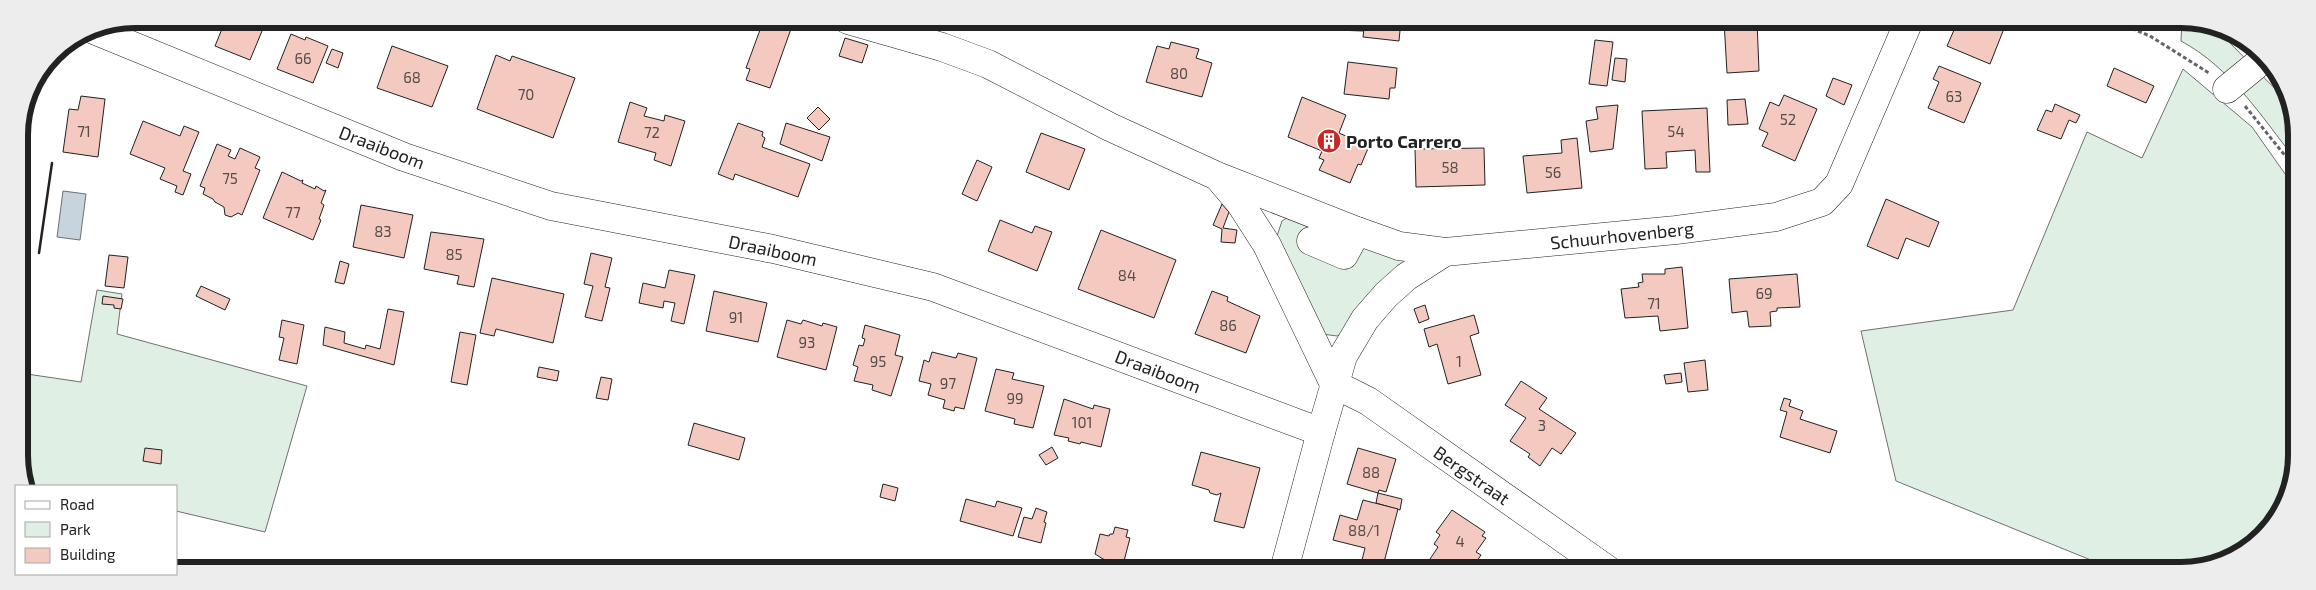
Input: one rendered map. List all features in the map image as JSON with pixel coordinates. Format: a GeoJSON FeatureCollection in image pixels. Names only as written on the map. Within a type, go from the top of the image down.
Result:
{"type":"FeatureCollection","features":[{"type":"Feature","properties":{"kind":"street"},"geometry":{"type":"LineString","coordinates":[[876,28],[942,47],[988,64],[1110,127],[1217,176],[1399,246],[1445,252]]}},
{"type":"Feature","properties":{"kind":"street","name":"Schuurhovenberg"},"geometry":{"type":"LineString","coordinates":[[1320,432],[1343,356],[1365,319],[1386,294],[1406,277],[1445,252],[1694,228],[1776,217],[1822,202],[1839,184],[1906,28]]}},
{"type":"Feature","properties":{"kind":"street","name":"Draaiboom"},"geometry":{"type":"LineString","coordinates":[[101,33],[404,157],[551,206],[773,249],[933,287],[1320,432]]}},
{"type":"Feature","properties":{"kind":"street"},"geometry":{"type":"LineString","coordinates":[[2227,89],[2260,62]]}},
{"type":"Feature","properties":{"kind":"street"},"geometry":{"type":"LineString","coordinates":[[1217,176],[1240,203],[1267,245],[1334,384]]}},
{"type":"Feature","properties":{"kind":"street"},"geometry":{"type":"LineString","coordinates":[[1311,241],[1344,255],[1357,231]]}},
{"type":"Feature","properties":{"kind":"street","name":"Bergstraat"},"geometry":{"type":"LineString","coordinates":[[1334,384],[1368,401],[1597,562]]}},
{"type":"Feature","properties":{"kind":"street"},"geometry":{"type":"LineString","coordinates":[[1286,562],[1320,432]]}},
{"type":"Feature","properties":{"kind":"green space"},"geometry":{"type":"Polygon","coordinates":[[[2182,28],[2195,28],[2216,33],[2227,38],[2280,94],[2286,114],[2288,150],[2230,79],[2199,52],[2181,41],[2182,28]]]}},
{"type":"Feature","properties":{"kind":"green space"},"geometry":{"type":"Polygon","coordinates":[[[2183,69],[2252,127],[2288,178],[2288,462],[2283,490],[2266,521],[2252,536],[2235,548],[2222,554],[2195,562],[2096,562],[1896,481],[1861,331],[2013,310],[2087,132],[2142,158],[2183,69]]]}},
{"type":"Feature","properties":{"kind":"green space"},"geometry":{"type":"Polygon","coordinates":[[[1288,217],[1425,255],[1343,333],[1337,336],[1322,334],[1276,239],[1282,221],[1288,217]]]}},
{"type":"Feature","properties":{"kind":"green space"},"geometry":{"type":"Polygon","coordinates":[[[97,290],[122,294],[117,334],[307,386],[265,532],[178,511],[178,485],[32,485],[28,462],[28,374],[81,382],[97,290]]]}},
{"type":"Feature","properties":{"kind":"shaded area"},"geometry":{"type":"Polygon","coordinates":[[[63,191],[86,194],[80,240],[57,237],[63,191]]]}},
{"type":"Feature","properties":{"kind":"building"},"geometry":{"type":"Polygon","coordinates":[[[222,28],[263,28],[250,60],[215,46],[222,28]]]}},
{"type":"Feature","properties":{"kind":"building"},"geometry":{"type":"Polygon","coordinates":[[[761,28],[791,28],[770,88],[746,80],[750,69],[746,68],[761,28]]]}},
{"type":"Feature","properties":{"kind":"building"},"geometry":{"type":"Polygon","coordinates":[[[1363,28],[1363,31],[1307,29],[1363,28]]]}},
{"type":"Feature","properties":{"kind":"building"},"geometry":{"type":"Polygon","coordinates":[[[1364,28],[1400,28],[1399,41],[1363,37],[1364,28]]]}},
{"type":"Feature","properties":{"kind":"building"},"geometry":{"type":"Polygon","coordinates":[[[1724,28],[1757,28],[1759,71],[1727,73],[1724,28]]]}},
{"type":"Feature","properties":{"kind":"building"},"geometry":{"type":"Polygon","coordinates":[[[1955,28],[2004,28],[1990,64],[1947,46],[1955,28]]]}},
{"type":"Feature","properties":{"kind":"building"},"geometry":{"type":"Polygon","coordinates":[[[291,34],[305,40],[306,37],[328,46],[313,83],[277,69],[291,34]]]}},
{"type":"Feature","properties":{"kind":"building"},"geometry":{"type":"Polygon","coordinates":[[[845,38],[868,45],[862,63],[839,56],[845,38]]]}},
{"type":"Feature","properties":{"kind":"building"},"geometry":{"type":"Polygon","coordinates":[[[1595,40],[1613,42],[1607,86],[1589,84],[1595,40]]]}},
{"type":"Feature","properties":{"kind":"building"},"geometry":{"type":"Polygon","coordinates":[[[1171,42],[1199,49],[1196,58],[1212,63],[1202,97],[1146,82],[1157,46],[1169,49],[1171,42]]]}},
{"type":"Feature","properties":{"kind":"building"},"geometry":{"type":"Polygon","coordinates":[[[392,46],[448,66],[432,107],[377,88],[392,46]]]}},
{"type":"Feature","properties":{"kind":"building"},"geometry":{"type":"Polygon","coordinates":[[[332,49],[343,53],[338,68],[326,63],[332,49]]]}},
{"type":"Feature","properties":{"kind":"building"},"geometry":{"type":"Polygon","coordinates":[[[496,55],[510,61],[512,56],[575,78],[553,138],[477,109],[496,55]]]}},
{"type":"Feature","properties":{"kind":"building"},"geometry":{"type":"Polygon","coordinates":[[[1615,58],[1627,59],[1625,82],[1612,80],[1615,58]]]}},
{"type":"Feature","properties":{"kind":"building"},"geometry":{"type":"Polygon","coordinates":[[[1348,62],[1397,68],[1395,88],[1390,88],[1389,99],[1344,94],[1348,62]]]}},
{"type":"Feature","properties":{"kind":"building"},"geometry":{"type":"Polygon","coordinates":[[[1939,66],[1981,83],[1964,123],[1928,108],[1939,82],[1933,79],[1939,66]]]}},
{"type":"Feature","properties":{"kind":"building"},"geometry":{"type":"Polygon","coordinates":[[[2114,68],[2154,86],[2146,103],[2107,86],[2114,68]]]}},
{"type":"Feature","properties":{"kind":"building"},"geometry":{"type":"Polygon","coordinates":[[[1833,78],[1852,85],[1844,105],[1826,96],[1833,78]]]}},
{"type":"Feature","properties":{"kind":"building"},"geometry":{"type":"Polygon","coordinates":[[[1784,95],[1817,109],[1795,161],[1762,146],[1768,133],[1759,129],[1770,102],[1779,106],[1784,95]]]}},
{"type":"Feature","properties":{"kind":"building"},"geometry":{"type":"Polygon","coordinates":[[[81,96],[105,99],[98,157],[63,152],[69,109],[78,110],[81,96]]]}},
{"type":"Feature","properties":{"kind":"building","name":"Porto Carrero"},"geometry":{"type":"Polygon","coordinates":[[[1302,97],[1346,115],[1339,133],[1369,146],[1361,165],[1358,164],[1350,183],[1319,170],[1324,160],[1319,158],[1322,151],[1288,137],[1302,97]]]}},
{"type":"Feature","properties":{"kind":"building"},"geometry":{"type":"Polygon","coordinates":[[[1745,99],[1748,124],[1728,125],[1727,100],[1745,99]]]}},
{"type":"Feature","properties":{"kind":"building"},"geometry":{"type":"Polygon","coordinates":[[[630,102],[647,108],[644,116],[664,121],[665,115],[685,121],[671,166],[654,160],[656,153],[618,142],[630,102]]]}},
{"type":"Feature","properties":{"kind":"building"},"geometry":{"type":"Polygon","coordinates":[[[2055,104],[2080,115],[2076,123],[2069,120],[2061,139],[2037,130],[2046,110],[2052,112],[2055,104]]]}},
{"type":"Feature","properties":{"kind":"building"},"geometry":{"type":"Polygon","coordinates":[[[1618,105],[1613,149],[1590,152],[1586,121],[1598,119],[1596,107],[1618,105]]]}},
{"type":"Feature","properties":{"kind":"building"},"geometry":{"type":"Polygon","coordinates":[[[818,107],[830,119],[819,130],[807,118],[818,107]]]}},
{"type":"Feature","properties":{"kind":"building"},"geometry":{"type":"Polygon","coordinates":[[[1707,108],[1710,172],[1696,172],[1695,150],[1666,152],[1667,168],[1645,169],[1642,111],[1707,108]]]}},
{"type":"Feature","properties":{"kind":"building"},"geometry":{"type":"Polygon","coordinates":[[[143,121],[180,136],[184,126],[199,132],[183,171],[191,174],[183,195],[175,192],[177,186],[160,179],[165,168],[130,154],[143,121]]]}},
{"type":"Feature","properties":{"kind":"building"},"geometry":{"type":"Polygon","coordinates":[[[738,123],[763,132],[762,136],[765,138],[762,147],[810,164],[798,197],[735,174],[733,180],[718,174],[738,123]]]}},
{"type":"Feature","properties":{"kind":"building"},"geometry":{"type":"Polygon","coordinates":[[[786,123],[830,137],[822,161],[780,144],[786,123]]]}},
{"type":"Feature","properties":{"kind":"building"},"geometry":{"type":"Polygon","coordinates":[[[1041,133],[1085,149],[1069,190],[1026,172],[1041,133]]]}},
{"type":"Feature","properties":{"kind":"building"},"geometry":{"type":"Polygon","coordinates":[[[1577,138],[1582,188],[1527,193],[1523,156],[1562,153],[1561,140],[1577,138]]]}},
{"type":"Feature","properties":{"kind":"building"},"geometry":{"type":"Polygon","coordinates":[[[217,144],[231,150],[228,156],[235,159],[240,148],[260,157],[255,168],[260,170],[242,215],[238,213],[231,217],[225,215],[224,207],[203,194],[205,188],[200,186],[217,144]]]}},
{"type":"Feature","properties":{"kind":"building"},"geometry":{"type":"Polygon","coordinates":[[[1484,148],[1485,185],[1416,187],[1415,149],[1484,148]]]}},
{"type":"Feature","properties":{"kind":"building"},"geometry":{"type":"Polygon","coordinates":[[[977,160],[992,167],[977,201],[962,194],[977,160]]]}},
{"type":"Feature","properties":{"kind":"building"},"geometry":{"type":"Polygon","coordinates":[[[282,172],[301,181],[303,180],[302,183],[315,189],[316,186],[324,191],[326,190],[321,203],[324,205],[319,219],[321,220],[313,240],[263,218],[282,172]]]}},
{"type":"Feature","properties":{"kind":"building"},"geometry":{"type":"Polygon","coordinates":[[[1886,199],[1939,222],[1929,247],[1906,238],[1898,259],[1867,246],[1886,199]]]}},
{"type":"Feature","properties":{"kind":"building"},"geometry":{"type":"Polygon","coordinates":[[[1222,204],[1229,212],[1223,228],[1237,230],[1235,243],[1221,242],[1222,229],[1213,225],[1222,204]]]}},
{"type":"Feature","properties":{"kind":"building"},"geometry":{"type":"Polygon","coordinates":[[[361,205],[413,215],[404,258],[353,247],[361,205]]]}},
{"type":"Feature","properties":{"kind":"building"},"geometry":{"type":"Polygon","coordinates":[[[1000,220],[1032,233],[1035,226],[1052,232],[1037,271],[988,251],[1000,220]]]}},
{"type":"Feature","properties":{"kind":"building"},"geometry":{"type":"Polygon","coordinates":[[[1101,230],[1176,260],[1154,318],[1078,289],[1101,230]]]}},
{"type":"Feature","properties":{"kind":"building"},"geometry":{"type":"Polygon","coordinates":[[[431,232],[484,239],[474,287],[457,284],[459,276],[424,269],[431,232]]]}},
{"type":"Feature","properties":{"kind":"building"},"geometry":{"type":"Polygon","coordinates":[[[591,253],[612,258],[605,287],[610,288],[602,321],[585,317],[593,286],[584,284],[591,253]]]}},
{"type":"Feature","properties":{"kind":"building"},"geometry":{"type":"Polygon","coordinates":[[[109,255],[128,257],[124,288],[105,286],[109,255]]]}},
{"type":"Feature","properties":{"kind":"building"},"geometry":{"type":"Polygon","coordinates":[[[340,261],[349,264],[344,284],[335,282],[340,261]]]}},
{"type":"Feature","properties":{"kind":"building"},"geometry":{"type":"Polygon","coordinates":[[[1682,267],[1688,328],[1660,331],[1658,316],[1625,318],[1621,289],[1639,287],[1638,283],[1643,282],[1642,274],[1665,274],[1665,269],[1682,267]]]}},
{"type":"Feature","properties":{"kind":"building"},"geometry":{"type":"Polygon","coordinates":[[[669,270],[695,275],[684,324],[671,321],[675,303],[664,301],[663,308],[639,303],[643,283],[665,288],[669,270]]]}},
{"type":"Feature","properties":{"kind":"building"},"geometry":{"type":"Polygon","coordinates":[[[1797,274],[1800,307],[1777,308],[1777,311],[1770,312],[1771,326],[1749,327],[1747,311],[1732,313],[1729,279],[1797,274]]]}},
{"type":"Feature","properties":{"kind":"building"},"geometry":{"type":"Polygon","coordinates":[[[492,278],[564,294],[553,343],[496,329],[494,336],[480,333],[492,278]]]}},
{"type":"Feature","properties":{"kind":"building"},"geometry":{"type":"Polygon","coordinates":[[[201,286],[230,299],[225,310],[196,296],[201,286]]]}},
{"type":"Feature","properties":{"kind":"building"},"geometry":{"type":"Polygon","coordinates":[[[714,291],[767,303],[758,342],[706,331],[714,291]]]}},
{"type":"Feature","properties":{"kind":"building"},"geometry":{"type":"Polygon","coordinates":[[[1212,291],[1228,297],[1227,301],[1260,316],[1246,353],[1195,334],[1212,291]]]}},
{"type":"Feature","properties":{"kind":"building"},"geometry":{"type":"Polygon","coordinates":[[[103,296],[123,299],[121,309],[114,308],[114,305],[102,304],[103,296]]]}},
{"type":"Feature","properties":{"kind":"building"},"geometry":{"type":"Polygon","coordinates":[[[1425,305],[1429,319],[1419,323],[1414,309],[1425,305]]]}},
{"type":"Feature","properties":{"kind":"building"},"geometry":{"type":"Polygon","coordinates":[[[388,309],[404,312],[394,365],[323,345],[325,327],[345,332],[344,343],[365,349],[366,345],[380,349],[388,309]]]}},
{"type":"Feature","properties":{"kind":"building"},"geometry":{"type":"Polygon","coordinates":[[[1474,315],[1479,333],[1470,336],[1481,375],[1448,384],[1437,344],[1429,347],[1424,329],[1474,315]]]}},
{"type":"Feature","properties":{"kind":"building"},"geometry":{"type":"Polygon","coordinates":[[[282,320],[304,325],[297,364],[279,360],[284,338],[279,337],[282,320]]]}},
{"type":"Feature","properties":{"kind":"building"},"geometry":{"type":"Polygon","coordinates":[[[787,320],[801,324],[803,320],[822,326],[823,323],[837,327],[826,370],[777,357],[787,320]]]}},
{"type":"Feature","properties":{"kind":"building"},"geometry":{"type":"Polygon","coordinates":[[[865,325],[900,335],[895,355],[903,357],[891,396],[872,390],[873,385],[854,381],[858,367],[853,365],[859,345],[863,346],[865,339],[862,338],[865,325]]]}},
{"type":"Feature","properties":{"kind":"building"},"geometry":{"type":"Polygon","coordinates":[[[460,332],[476,335],[467,385],[451,382],[460,332]]]}},
{"type":"Feature","properties":{"kind":"building"},"geometry":{"type":"Polygon","coordinates":[[[932,352],[956,358],[958,353],[977,358],[964,409],[955,407],[954,411],[943,408],[945,400],[928,395],[931,384],[919,381],[924,360],[929,362],[932,352]]]}},
{"type":"Feature","properties":{"kind":"building"},"geometry":{"type":"Polygon","coordinates":[[[1705,360],[1708,390],[1688,392],[1684,363],[1705,360]]]}},
{"type":"Feature","properties":{"kind":"building"},"geometry":{"type":"Polygon","coordinates":[[[539,367],[559,371],[557,381],[537,377],[539,367]]]}},
{"type":"Feature","properties":{"kind":"building"},"geometry":{"type":"Polygon","coordinates":[[[996,369],[1014,373],[1012,379],[1044,386],[1033,428],[1014,424],[1015,419],[985,411],[996,369]]]}},
{"type":"Feature","properties":{"kind":"building"},"geometry":{"type":"Polygon","coordinates":[[[1681,373],[1682,382],[1666,384],[1664,375],[1681,373]]]}},
{"type":"Feature","properties":{"kind":"building"},"geometry":{"type":"Polygon","coordinates":[[[601,377],[612,379],[608,400],[596,398],[601,377]]]}},
{"type":"Feature","properties":{"kind":"building"},"geometry":{"type":"Polygon","coordinates":[[[1521,381],[1547,398],[1539,409],[1576,433],[1561,454],[1552,448],[1540,466],[1528,457],[1530,454],[1510,441],[1526,418],[1505,405],[1521,381]]]}},
{"type":"Feature","properties":{"kind":"building"},"geometry":{"type":"Polygon","coordinates":[[[1784,398],[1791,400],[1789,406],[1803,411],[1800,419],[1837,431],[1830,453],[1780,437],[1787,412],[1780,410],[1784,398]]]}},
{"type":"Feature","properties":{"kind":"building"},"geometry":{"type":"Polygon","coordinates":[[[1064,399],[1093,409],[1094,405],[1110,409],[1101,447],[1068,441],[1069,438],[1054,435],[1064,399]]]}},
{"type":"Feature","properties":{"kind":"building"},"geometry":{"type":"Polygon","coordinates":[[[694,423],[745,438],[739,460],[688,445],[694,423]]]}},
{"type":"Feature","properties":{"kind":"building"},"geometry":{"type":"Polygon","coordinates":[[[1052,447],[1058,458],[1046,465],[1039,455],[1052,447]]]}},
{"type":"Feature","properties":{"kind":"building"},"geometry":{"type":"Polygon","coordinates":[[[145,448],[162,450],[161,464],[143,461],[145,448]]]}},
{"type":"Feature","properties":{"kind":"building"},"geometry":{"type":"Polygon","coordinates":[[[1358,448],[1396,459],[1386,492],[1379,490],[1378,493],[1347,484],[1358,448]]]}},
{"type":"Feature","properties":{"kind":"building"},"geometry":{"type":"Polygon","coordinates":[[[1201,452],[1260,468],[1244,528],[1214,521],[1221,493],[1217,495],[1210,493],[1209,490],[1192,485],[1201,452]]]}},
{"type":"Feature","properties":{"kind":"building"},"geometry":{"type":"Polygon","coordinates":[[[883,484],[898,488],[895,501],[880,497],[883,484]]]}},
{"type":"Feature","properties":{"kind":"building"},"geometry":{"type":"Polygon","coordinates":[[[1378,493],[1402,499],[1400,510],[1376,503],[1378,493]]]}},
{"type":"Feature","properties":{"kind":"building"},"geometry":{"type":"Polygon","coordinates":[[[966,499],[995,507],[997,501],[1022,508],[1013,536],[960,521],[966,499]]]}},
{"type":"Feature","properties":{"kind":"building"},"geometry":{"type":"Polygon","coordinates":[[[1363,500],[1398,509],[1384,562],[1362,560],[1365,548],[1333,540],[1340,515],[1357,520],[1363,500]]]}},
{"type":"Feature","properties":{"kind":"building"},"geometry":{"type":"Polygon","coordinates":[[[1036,508],[1047,512],[1041,543],[1018,537],[1024,517],[1032,519],[1036,508]]]}},
{"type":"Feature","properties":{"kind":"building"},"geometry":{"type":"Polygon","coordinates":[[[1452,510],[1485,532],[1482,536],[1486,538],[1476,552],[1481,555],[1476,562],[1434,562],[1430,559],[1438,547],[1434,544],[1440,535],[1436,532],[1452,510]]]}},
{"type":"Feature","properties":{"kind":"building"},"geometry":{"type":"Polygon","coordinates":[[[1115,527],[1128,530],[1126,537],[1130,538],[1124,562],[1113,562],[1095,554],[1100,534],[1109,536],[1113,534],[1115,527]]]}},
{"type":"Feature","properties":{"kind":"wall"},"geometry":{"type":"LineString","coordinates":[[39,253],[52,163]]}},
{"type":"Feature","properties":{"kind":"place","name":"Porto Carrero"},"geometry":{"type":"Point","coordinates":[1329,141]}}]}
